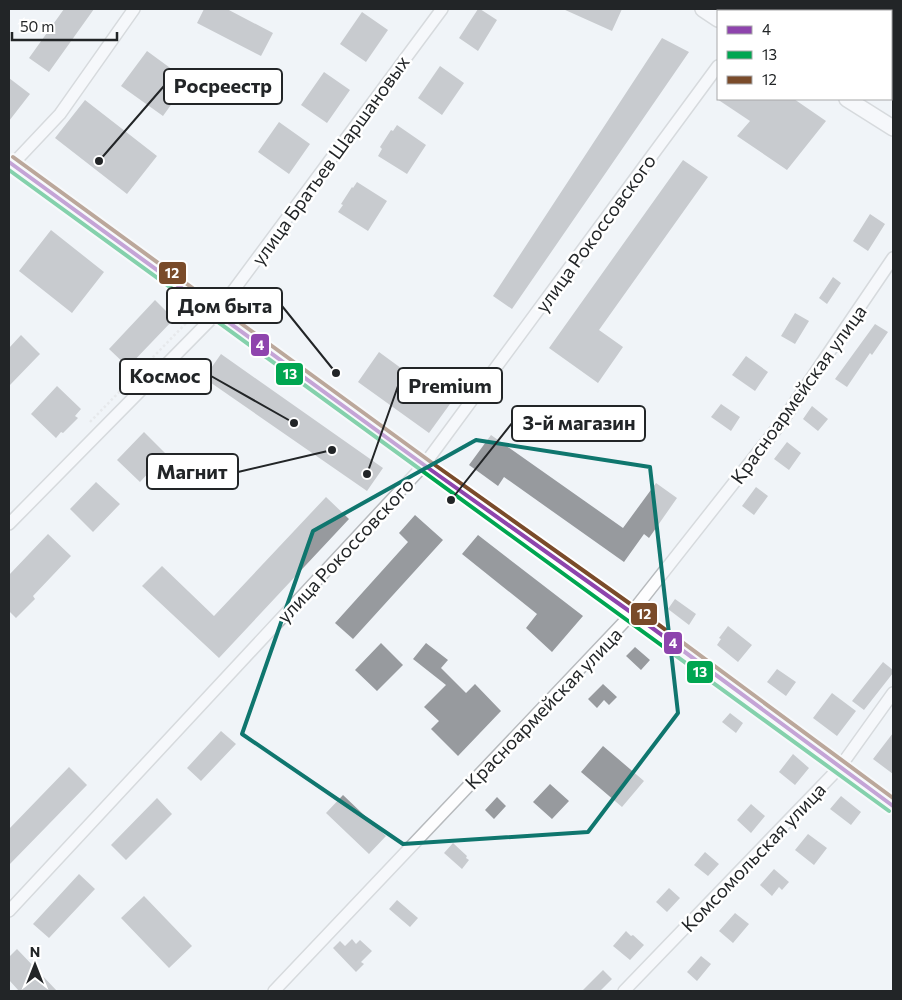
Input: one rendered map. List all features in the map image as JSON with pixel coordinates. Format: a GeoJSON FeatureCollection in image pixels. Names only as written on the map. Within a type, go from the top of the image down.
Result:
{"type":"FeatureCollection","features":[{"type":"Feature","properties":{"kind":"street"},"geometry":{"type":"LineString","coordinates":[[134,9],[60,114],[10,165],[424,466],[632,613],[893,806]]}},
{"type":"Feature","properties":{"kind":"street","name":"улица Братьев Шаршановых"},"geometry":{"type":"LineString","coordinates":[[9,524],[216,314],[442,9]]}},
{"type":"Feature","properties":{"kind":"street"},"geometry":{"type":"LineString","coordinates":[[703,9],[717,18]]}},
{"type":"Feature","properties":{"kind":"street","name":"улица Рокоссовского"},"geometry":{"type":"LineString","coordinates":[[9,911],[424,466],[717,67]]}},
{"type":"Feature","properties":{"kind":"street"},"geometry":{"type":"LineString","coordinates":[[851,100],[864,103],[893,128]]}},
{"type":"Feature","properties":{"kind":"street","name":"Красноармейская улица"},"geometry":{"type":"LineString","coordinates":[[274,991],[632,613],[781,423],[893,258]]}},
{"type":"Feature","properties":{"kind":"street","name":"Комсомольская улица"},"geometry":{"type":"LineString","coordinates":[[624,991],[840,767],[893,693]]}},
{"type":"Feature","properties":{"kind":"path"},"geometry":{"type":"LineString","coordinates":[[84,428],[194,315]]}},
{"type":"Feature","properties":{"kind":"highlighted area"},"geometry":{"type":"Polygon","coordinates":[[[476,440],[650,467],[678,713],[588,832],[403,844],[242,734],[313,531],[476,440]]]}},
{"type":"Feature","properties":{"kind":"building"},"geometry":{"type":"Polygon","coordinates":[[[64,9],[94,9],[49,72],[29,58],[64,9]]]}},
{"type":"Feature","properties":{"kind":"building"},"geometry":{"type":"Polygon","coordinates":[[[204,9],[227,9],[273,33],[261,56],[197,23],[204,9]]]}},
{"type":"Feature","properties":{"kind":"building"},"geometry":{"type":"Polygon","coordinates":[[[478,9],[497,20],[478,51],[459,38],[478,9]]]}},
{"type":"Feature","properties":{"kind":"building"},"geometry":{"type":"Polygon","coordinates":[[[563,9],[622,9],[612,31],[563,9]]]}},
{"type":"Feature","properties":{"kind":"building"},"geometry":{"type":"Polygon","coordinates":[[[362,12],[388,30],[366,62],[340,44],[362,12]]]}},
{"type":"Feature","properties":{"kind":"building"},"geometry":{"type":"Polygon","coordinates":[[[662,38],[689,52],[512,309],[493,296],[662,38]]]}},
{"type":"Feature","properties":{"kind":"building"},"geometry":{"type":"Polygon","coordinates":[[[147,51],[188,81],[163,116],[121,86],[147,51]]]}},
{"type":"Feature","properties":{"kind":"building"},"geometry":{"type":"Polygon","coordinates":[[[440,66],[464,83],[442,115],[418,98],[440,66]]]}},
{"type":"Feature","properties":{"kind":"building"},"geometry":{"type":"Polygon","coordinates":[[[324,72],[350,90],[327,123],[301,105],[324,72]]]}},
{"type":"Feature","properties":{"kind":"building"},"geometry":{"type":"Polygon","coordinates":[[[9,78],[30,94],[9,121],[9,78]]]}},
{"type":"Feature","properties":{"kind":"building"},"geometry":{"type":"Polygon","coordinates":[[[85,100],[157,156],[127,194],[55,138],[85,100]]]}},
{"type":"Feature","properties":{"kind":"building"},"geometry":{"type":"Polygon","coordinates":[[[718,100],[795,100],[826,121],[787,170],[737,136],[750,121],[718,100]]]}},
{"type":"Feature","properties":{"kind":"building"},"geometry":{"type":"Polygon","coordinates":[[[279,122],[310,144],[289,174],[258,152],[279,122]]]}},
{"type":"Feature","properties":{"kind":"building"},"geometry":{"type":"Polygon","coordinates":[[[397,125],[426,145],[407,174],[378,156],[382,149],[380,147],[391,130],[393,131],[397,125]]]}},
{"type":"Feature","properties":{"kind":"building"},"geometry":{"type":"Polygon","coordinates":[[[683,160],[708,177],[599,330],[623,347],[598,383],[549,348],[683,160]]]}},
{"type":"Feature","properties":{"kind":"building"},"geometry":{"type":"Polygon","coordinates":[[[357,182],[387,201],[368,231],[338,212],[343,205],[341,204],[357,182]]]}},
{"type":"Feature","properties":{"kind":"building"},"geometry":{"type":"Polygon","coordinates":[[[870,214],[885,224],[868,251],[853,241],[870,214]]]}},
{"type":"Feature","properties":{"kind":"building"},"geometry":{"type":"Polygon","coordinates":[[[51,230],[104,272],[72,313],[19,271],[51,230]]]}},
{"type":"Feature","properties":{"kind":"building"},"geometry":{"type":"Polygon","coordinates":[[[833,277],[841,283],[827,304],[819,298],[833,277]]]}},
{"type":"Feature","properties":{"kind":"building"},"geometry":{"type":"Polygon","coordinates":[[[155,300],[174,319],[128,367],[109,349],[155,300]]]}},
{"type":"Feature","properties":{"kind":"building"},"geometry":{"type":"Polygon","coordinates":[[[795,313],[809,321],[795,344],[781,336],[795,313]]]}},
{"type":"Feature","properties":{"kind":"building"},"geometry":{"type":"Polygon","coordinates":[[[875,324],[888,332],[872,355],[870,353],[847,387],[835,379],[875,324]]]}},
{"type":"Feature","properties":{"kind":"building"},"geometry":{"type":"Polygon","coordinates":[[[21,335],[40,354],[9,386],[9,348],[21,335]]]}},
{"type":"Feature","properties":{"kind":"building"},"geometry":{"type":"Polygon","coordinates":[[[379,352],[450,404],[429,433],[358,382],[379,352]]]}},
{"type":"Feature","properties":{"kind":"building"},"geometry":{"type":"Polygon","coordinates":[[[221,354],[383,468],[367,491],[204,378],[221,354]]]}},
{"type":"Feature","properties":{"kind":"building"},"geometry":{"type":"Polygon","coordinates":[[[746,356],[768,372],[755,391],[732,375],[746,356]]]}},
{"type":"Feature","properties":{"kind":"building"},"geometry":{"type":"Polygon","coordinates":[[[57,386],[81,409],[75,416],[78,418],[56,438],[31,414],[57,386]]]}},
{"type":"Feature","properties":{"kind":"building"},"geometry":{"type":"Polygon","coordinates":[[[721,404],[740,417],[731,431],[711,417],[721,404]]]}},
{"type":"Feature","properties":{"kind":"building"},"geometry":{"type":"Polygon","coordinates":[[[812,406],[828,419],[818,431],[803,419],[812,406]]]}},
{"type":"Feature","properties":{"kind":"building"},"geometry":{"type":"Polygon","coordinates":[[[144,432],[166,454],[140,482],[117,460],[144,432]]]}},
{"type":"Feature","properties":{"kind":"building"},"geometry":{"type":"Polygon","coordinates":[[[491,435],[623,528],[656,483],[677,498],[649,538],[644,534],[624,562],[504,477],[498,486],[469,465],[491,435]]]}},
{"type":"Feature","properties":{"kind":"building"},"geometry":{"type":"Polygon","coordinates":[[[787,442],[801,453],[789,470],[774,459],[787,442]]]}},
{"type":"Feature","properties":{"kind":"building"},"geometry":{"type":"Polygon","coordinates":[[[96,482],[120,504],[93,532],[70,509],[96,482]]]}},
{"type":"Feature","properties":{"kind":"building"},"geometry":{"type":"Polygon","coordinates":[[[756,487],[768,496],[754,515],[742,506],[756,487]]]}},
{"type":"Feature","properties":{"kind":"building"},"geometry":{"type":"Polygon","coordinates":[[[326,497],[349,519],[219,658],[142,586],[162,566],[214,616],[326,497]]]}},
{"type":"Feature","properties":{"kind":"building"},"geometry":{"type":"Polygon","coordinates":[[[415,515],[443,540],[353,639],[335,623],[408,542],[399,533],[415,515]]]}},
{"type":"Feature","properties":{"kind":"building"},"geometry":{"type":"Polygon","coordinates":[[[48,534],[71,556],[33,596],[35,599],[16,618],[9,611],[9,575],[48,534]]]}},
{"type":"Feature","properties":{"kind":"building"},"geometry":{"type":"Polygon","coordinates":[[[478,535],[583,616],[552,652],[526,628],[537,614],[462,554],[478,535]]]}},
{"type":"Feature","properties":{"kind":"building"},"geometry":{"type":"Polygon","coordinates":[[[675,599],[696,614],[689,625],[668,609],[675,599]]]}},
{"type":"Feature","properties":{"kind":"building"},"geometry":{"type":"Polygon","coordinates":[[[728,626],[752,645],[738,662],[717,645],[721,639],[719,638],[728,626]]]}},
{"type":"Feature","properties":{"kind":"building"},"geometry":{"type":"Polygon","coordinates":[[[381,643],[403,665],[377,691],[355,670],[381,643]]]}},
{"type":"Feature","properties":{"kind":"building"},"geometry":{"type":"Polygon","coordinates":[[[426,643],[448,660],[441,668],[466,693],[475,684],[501,711],[458,756],[431,729],[439,721],[424,707],[446,685],[413,659],[426,643]]]}},
{"type":"Feature","properties":{"kind":"building"},"geometry":{"type":"Polygon","coordinates":[[[635,647],[650,660],[641,670],[626,656],[635,647]]]}},
{"type":"Feature","properties":{"kind":"building"},"geometry":{"type":"Polygon","coordinates":[[[883,662],[893,670],[893,673],[864,710],[852,701],[883,662]]]}},
{"type":"Feature","properties":{"kind":"building"},"geometry":{"type":"Polygon","coordinates":[[[777,669],[796,682],[786,696],[767,682],[777,669]]]}},
{"type":"Feature","properties":{"kind":"building"},"geometry":{"type":"Polygon","coordinates":[[[603,684],[617,697],[609,705],[604,700],[597,708],[588,699],[603,684]]]}},
{"type":"Feature","properties":{"kind":"building"},"geometry":{"type":"Polygon","coordinates":[[[832,693],[856,711],[837,736],[813,718],[832,693]]]}},
{"type":"Feature","properties":{"kind":"building"},"geometry":{"type":"Polygon","coordinates":[[[730,713],[743,723],[736,733],[722,722],[730,713]]]}},
{"type":"Feature","properties":{"kind":"building"},"geometry":{"type":"Polygon","coordinates":[[[221,731],[236,744],[201,781],[187,768],[221,731]]]}},
{"type":"Feature","properties":{"kind":"building"},"geometry":{"type":"Polygon","coordinates":[[[893,733],[893,774],[873,759],[893,733]]]}},
{"type":"Feature","properties":{"kind":"building"},"geometry":{"type":"Polygon","coordinates":[[[603,746],[644,781],[622,807],[581,772],[603,746]]]}},
{"type":"Feature","properties":{"kind":"building"},"geometry":{"type":"Polygon","coordinates":[[[793,754],[809,768],[795,785],[779,772],[793,754]]]}},
{"type":"Feature","properties":{"kind":"building"},"geometry":{"type":"Polygon","coordinates":[[[69,767],[87,785],[9,865],[9,829],[69,767]]]}},
{"type":"Feature","properties":{"kind":"building"},"geometry":{"type":"Polygon","coordinates":[[[550,784],[569,801],[552,819],[533,802],[550,784]]]}},
{"type":"Feature","properties":{"kind":"building"},"geometry":{"type":"Polygon","coordinates":[[[343,795],[386,836],[369,854],[326,813],[343,795]]]}},
{"type":"Feature","properties":{"kind":"building"},"geometry":{"type":"Polygon","coordinates":[[[841,796],[861,812],[851,825],[830,809],[841,796]]]}},
{"type":"Feature","properties":{"kind":"building"},"geometry":{"type":"Polygon","coordinates":[[[497,797],[506,806],[494,819],[485,810],[497,797]]]}},
{"type":"Feature","properties":{"kind":"building"},"geometry":{"type":"Polygon","coordinates":[[[157,798],[172,814],[126,860],[111,845],[157,798]]]}},
{"type":"Feature","properties":{"kind":"building"},"geometry":{"type":"Polygon","coordinates":[[[751,804],[765,816],[751,833],[737,820],[751,804]]]}},
{"type":"Feature","properties":{"kind":"building"},"geometry":{"type":"Polygon","coordinates":[[[808,834],[827,848],[814,865],[795,850],[808,834]]]}},
{"type":"Feature","properties":{"kind":"building"},"geometry":{"type":"Polygon","coordinates":[[[453,843],[469,860],[462,869],[444,853],[453,843]]]}},
{"type":"Feature","properties":{"kind":"building"},"geometry":{"type":"Polygon","coordinates":[[[705,852],[719,864],[708,876],[694,865],[705,852]]]}},
{"type":"Feature","properties":{"kind":"building"},"geometry":{"type":"Polygon","coordinates":[[[774,869],[789,882],[782,890],[779,887],[772,896],[760,885],[774,869]]]}},
{"type":"Feature","properties":{"kind":"building"},"geometry":{"type":"Polygon","coordinates":[[[79,874],[95,889],[49,938],[33,924],[79,874]]]}},
{"type":"Feature","properties":{"kind":"building"},"geometry":{"type":"Polygon","coordinates":[[[669,888],[680,898],[667,912],[656,902],[669,888]]]}},
{"type":"Feature","properties":{"kind":"building"},"geometry":{"type":"Polygon","coordinates":[[[144,896],[192,946],[169,968],[121,918],[144,896]]]}},
{"type":"Feature","properties":{"kind":"building"},"geometry":{"type":"Polygon","coordinates":[[[397,900],[418,918],[410,927],[389,909],[397,900]]]}},
{"type":"Feature","properties":{"kind":"building"},"geometry":{"type":"Polygon","coordinates":[[[735,913],[749,924],[733,943],[719,931],[735,913]]]}},
{"type":"Feature","properties":{"kind":"building"},"geometry":{"type":"Polygon","coordinates":[[[626,931],[644,945],[630,960],[613,946],[626,931]]]}},
{"type":"Feature","properties":{"kind":"building"},"geometry":{"type":"Polygon","coordinates":[[[352,939],[356,944],[360,940],[372,951],[361,962],[364,964],[356,972],[333,948],[340,941],[345,946],[352,939]]]}},
{"type":"Feature","properties":{"kind":"building"},"geometry":{"type":"Polygon","coordinates":[[[17,949],[57,991],[19,991],[9,980],[9,957],[17,949]]]}},
{"type":"Feature","properties":{"kind":"building"},"geometry":{"type":"Polygon","coordinates":[[[701,956],[711,964],[697,981],[687,972],[701,956]]]}},
{"type":"Feature","properties":{"kind":"building"},"geometry":{"type":"Polygon","coordinates":[[[603,970],[612,979],[600,991],[582,991],[603,970]]]}},
{"type":"Feature","properties":{"kind":"transit line","name":"12"},"geometry":{"type":"LineString","coordinates":[[13,157],[435,465],[636,608],[893,798]]}},
{"type":"Feature","properties":{"kind":"transit line","name":"4"},"geometry":{"type":"LineString","coordinates":[[9,162],[431,470],[632,613],[893,806]]}},
{"type":"Feature","properties":{"kind":"transit line","name":"13"},"geometry":{"type":"LineString","coordinates":[[9,170],[889,811]]}},
{"type":"Feature","properties":{"kind":"place","name":"Росреестр"},"geometry":{"type":"Point","coordinates":[99,161]}},
{"type":"Feature","properties":{"kind":"place","name":"Дом быта"},"geometry":{"type":"Point","coordinates":[336,373]}},
{"type":"Feature","properties":{"kind":"place","name":"Космос"},"geometry":{"type":"Point","coordinates":[294,423]}},
{"type":"Feature","properties":{"kind":"place","name":"Магнит"},"geometry":{"type":"Point","coordinates":[332,450]}},
{"type":"Feature","properties":{"kind":"place","name":"Premium"},"geometry":{"type":"Point","coordinates":[367,474]}},
{"type":"Feature","properties":{"kind":"place","name":"3-й магазин"},"geometry":{"type":"Point","coordinates":[451,500]}}]}
